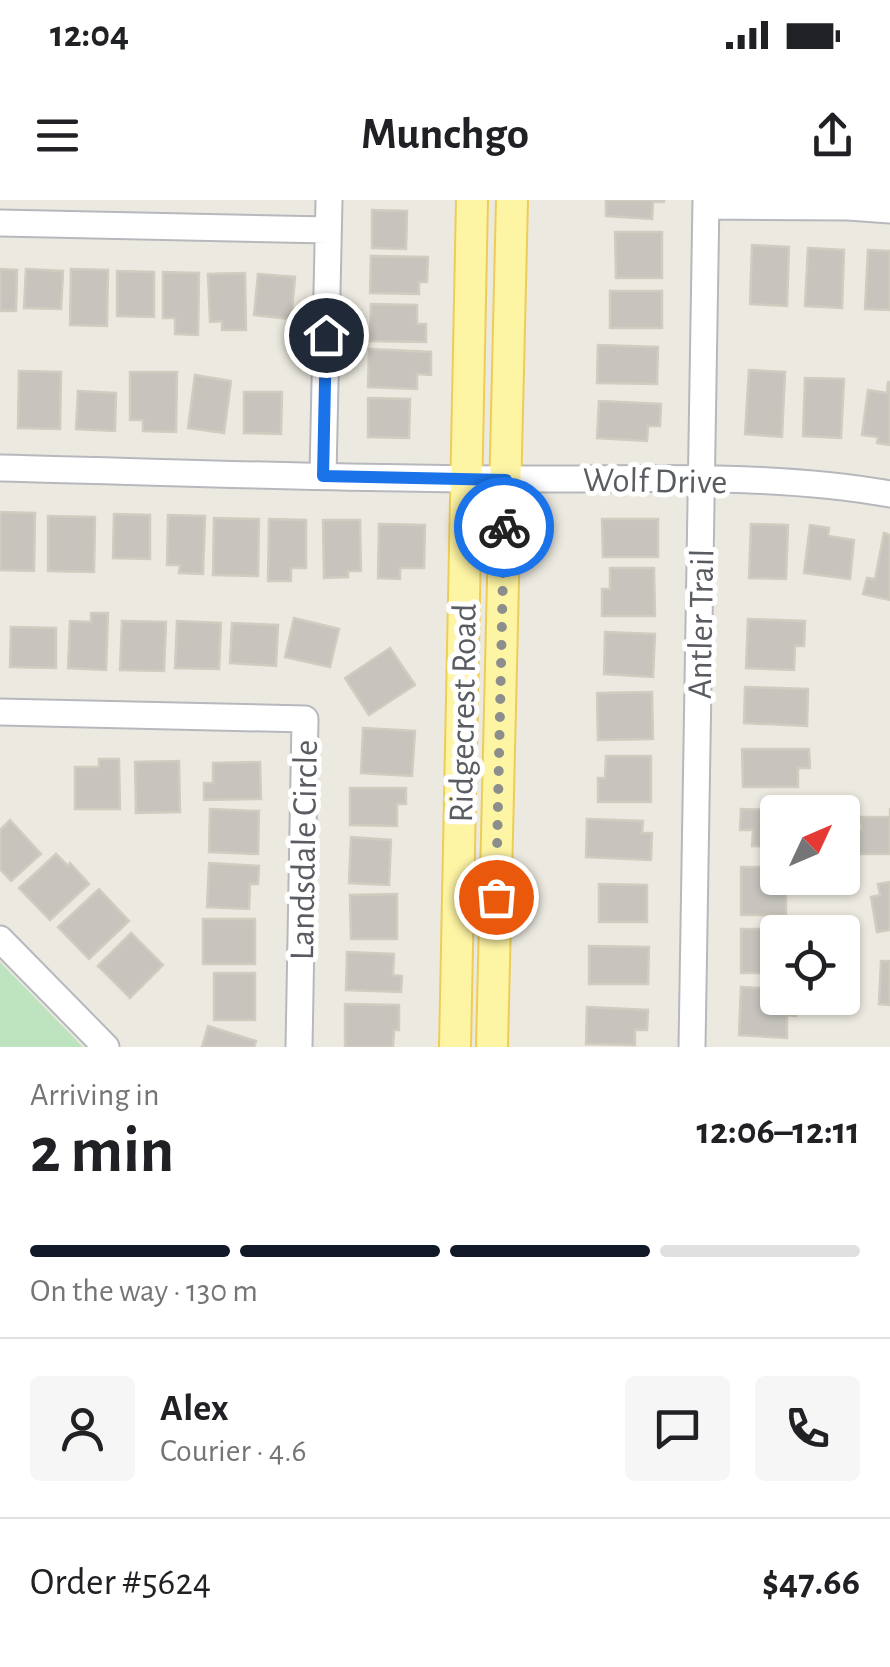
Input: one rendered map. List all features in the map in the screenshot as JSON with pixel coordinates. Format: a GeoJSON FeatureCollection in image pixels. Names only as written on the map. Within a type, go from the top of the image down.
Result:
{"type":"FeatureCollection","features":[{"type":"Feature","properties":{"kind":"main road","name":"Ridgecrest Road"},"geometry":{"type":"LineString","coordinates":[[455,1047],[472,200]]}},
{"type":"Feature","properties":{"kind":"main road","name":"Ridgecrest Road"},"geometry":{"type":"LineString","coordinates":[[492,1047],[512,200]]}},
{"type":"Feature","properties":{"kind":"street"},"geometry":{"type":"LineString","coordinates":[[323,476],[329,200]]}},
{"type":"Feature","properties":{"kind":"street"},"geometry":{"type":"LineString","coordinates":[[706,203],[890,210]]}},
{"type":"Feature","properties":{"kind":"street","name":"Antler Trail"},"geometry":{"type":"LineString","coordinates":[[692,1047],[706,203]]}},
{"type":"Feature","properties":{"kind":"street"},"geometry":{"type":"LineString","coordinates":[[0,223],[328,230]]}},
{"type":"Feature","properties":{"kind":"street","name":"Wolf Drive"},"geometry":{"type":"LineString","coordinates":[[0,468],[506,480],[703,480],[795,483],[890,494]]}},
{"type":"Feature","properties":{"kind":"street","name":"Landsdale Circle"},"geometry":{"type":"LineString","coordinates":[[0,712],[306,719],[298,1047]]}},
{"type":"Feature","properties":{"kind":"street"},"geometry":{"type":"LineString","coordinates":[[0,939],[106,1047]]}},
{"type":"Feature","properties":{"kind":"green space"},"geometry":{"type":"Polygon","coordinates":[[[0,962],[83,1047],[0,1047],[0,962]]]}},
{"type":"Feature","properties":{"kind":"building"},"geometry":{"type":"Polygon","coordinates":[[[606,200],[664,202],[653,202],[652,219],[606,216],[606,200]]]}},
{"type":"Feature","properties":{"kind":"building"},"geometry":{"type":"Polygon","coordinates":[[[372,210],[407,211],[406,249],[372,248],[372,210]]]}},
{"type":"Feature","properties":{"kind":"building"},"geometry":{"type":"Polygon","coordinates":[[[615,232],[662,232],[662,278],[616,278],[615,232]]]}},
{"type":"Feature","properties":{"kind":"building"},"geometry":{"type":"Polygon","coordinates":[[[752,245],[789,247],[787,306],[750,304],[752,245]]]}},
{"type":"Feature","properties":{"kind":"building"},"geometry":{"type":"Polygon","coordinates":[[[808,248],[844,250],[842,308],[805,306],[808,248]]]}},
{"type":"Feature","properties":{"kind":"building"},"geometry":{"type":"Polygon","coordinates":[[[868,250],[890,251],[890,310],[865,309],[868,250]]]}},
{"type":"Feature","properties":{"kind":"building"},"geometry":{"type":"Polygon","coordinates":[[[371,256],[428,257],[427,282],[419,282],[419,294],[370,293],[371,256]]]}},
{"type":"Feature","properties":{"kind":"building"},"geometry":{"type":"Polygon","coordinates":[[[0,269],[17,270],[16,311],[0,311],[0,269]]]}},
{"type":"Feature","properties":{"kind":"building"},"geometry":{"type":"Polygon","coordinates":[[[26,269],[63,271],[61,309],[24,308],[26,269]]]}},
{"type":"Feature","properties":{"kind":"building"},"geometry":{"type":"Polygon","coordinates":[[[71,269],[108,270],[107,326],[70,325],[71,269]]]}},
{"type":"Feature","properties":{"kind":"building"},"geometry":{"type":"Polygon","coordinates":[[[117,271],[154,272],[154,317],[117,316],[117,271]]]}},
{"type":"Feature","properties":{"kind":"building"},"geometry":{"type":"Polygon","coordinates":[[[163,272],[199,273],[198,335],[175,334],[175,318],[163,318],[163,272]]]}},
{"type":"Feature","properties":{"kind":"building"},"geometry":{"type":"Polygon","coordinates":[[[245,273],[246,330],[222,330],[222,321],[210,322],[208,274],[245,273]]]}},
{"type":"Feature","properties":{"kind":"building"},"geometry":{"type":"Polygon","coordinates":[[[258,274],[295,277],[291,319],[254,315],[258,274]]]}},
{"type":"Feature","properties":{"kind":"building"},"geometry":{"type":"Polygon","coordinates":[[[610,291],[662,291],[662,328],[610,328],[610,291]]]}},
{"type":"Feature","properties":{"kind":"building"},"geometry":{"type":"Polygon","coordinates":[[[371,304],[417,305],[417,324],[426,324],[426,342],[370,341],[371,304]]]}},
{"type":"Feature","properties":{"kind":"building"},"geometry":{"type":"Polygon","coordinates":[[[598,345],[658,347],[657,384],[597,383],[598,345]]]}},
{"type":"Feature","properties":{"kind":"building"},"geometry":{"type":"Polygon","coordinates":[[[369,349],[431,352],[431,375],[417,374],[417,389],[368,387],[369,349]]]}},
{"type":"Feature","properties":{"kind":"building"},"geometry":{"type":"Polygon","coordinates":[[[749,370],[785,372],[782,437],[745,434],[749,370]]]}},
{"type":"Feature","properties":{"kind":"building"},"geometry":{"type":"Polygon","coordinates":[[[19,371],[61,372],[60,429],[18,428],[19,371]]]}},
{"type":"Feature","properties":{"kind":"building"},"geometry":{"type":"Polygon","coordinates":[[[130,372],[177,372],[176,432],[143,431],[143,420],[130,420],[130,372]]]}},
{"type":"Feature","properties":{"kind":"building"},"geometry":{"type":"Polygon","coordinates":[[[195,375],[231,381],[224,433],[188,428],[195,375]]]}},
{"type":"Feature","properties":{"kind":"building"},"geometry":{"type":"Polygon","coordinates":[[[805,378],[844,379],[841,438],[803,436],[805,378]]]}},
{"type":"Feature","properties":{"kind":"building"},"geometry":{"type":"Polygon","coordinates":[[[888,382],[890,445],[877,443],[878,437],[862,435],[868,390],[887,393],[888,382]]]}},
{"type":"Feature","properties":{"kind":"building"},"geometry":{"type":"Polygon","coordinates":[[[78,391],[116,393],[115,431],[76,429],[78,391]]]}},
{"type":"Feature","properties":{"kind":"building"},"geometry":{"type":"Polygon","coordinates":[[[244,392],[282,392],[281,434],[244,433],[244,392]]]}},
{"type":"Feature","properties":{"kind":"building"},"geometry":{"type":"Polygon","coordinates":[[[368,398],[410,399],[409,438],[368,437],[368,398]]]}},
{"type":"Feature","properties":{"kind":"building"},"geometry":{"type":"Polygon","coordinates":[[[599,401],[661,404],[660,426],[648,426],[647,441],[597,438],[599,401]]]}},
{"type":"Feature","properties":{"kind":"building"},"geometry":{"type":"Polygon","coordinates":[[[0,512],[35,513],[34,571],[0,570],[0,512]]]}},
{"type":"Feature","properties":{"kind":"building"},"geometry":{"type":"Polygon","coordinates":[[[114,514],[150,515],[150,559],[113,558],[114,514]]]}},
{"type":"Feature","properties":{"kind":"building"},"geometry":{"type":"Polygon","coordinates":[[[168,515],[205,516],[203,574],[179,573],[180,565],[167,565],[168,515]]]}},
{"type":"Feature","properties":{"kind":"building"},"geometry":{"type":"Polygon","coordinates":[[[48,516],[95,517],[94,572],[48,571],[48,516]]]}},
{"type":"Feature","properties":{"kind":"building"},"geometry":{"type":"Polygon","coordinates":[[[214,518],[259,519],[258,576],[213,575],[214,518]]]}},
{"type":"Feature","properties":{"kind":"building"},"geometry":{"type":"Polygon","coordinates":[[[269,519],[306,520],[306,568],[291,568],[291,581],[268,581],[269,519]]]}},
{"type":"Feature","properties":{"kind":"building"},"geometry":{"type":"Polygon","coordinates":[[[602,519],[658,519],[658,557],[603,557],[602,519]]]}},
{"type":"Feature","properties":{"kind":"building"},"geometry":{"type":"Polygon","coordinates":[[[323,520],[360,520],[361,571],[348,571],[348,577],[324,578],[323,520]]]}},
{"type":"Feature","properties":{"kind":"building"},"geometry":{"type":"Polygon","coordinates":[[[379,524],[425,525],[424,568],[400,568],[400,579],[378,578],[379,524]]]}},
{"type":"Feature","properties":{"kind":"building"},"geometry":{"type":"Polygon","coordinates":[[[751,524],[788,525],[786,579],[749,578],[751,524]]]}},
{"type":"Feature","properties":{"kind":"building"},"geometry":{"type":"Polygon","coordinates":[[[810,525],[829,528],[828,536],[854,540],[850,579],[804,573],[810,525]]]}},
{"type":"Feature","properties":{"kind":"building"},"geometry":{"type":"Polygon","coordinates":[[[884,533],[890,535],[890,600],[863,594],[867,578],[875,579],[884,533]]]}},
{"type":"Feature","properties":{"kind":"building"},"geometry":{"type":"Polygon","coordinates":[[[610,568],[654,568],[655,616],[602,616],[602,589],[610,589],[610,568]]]}},
{"type":"Feature","properties":{"kind":"building"},"geometry":{"type":"Polygon","coordinates":[[[91,613],[108,613],[106,670],[68,668],[70,621],[91,622],[91,613]]]}},
{"type":"Feature","properties":{"kind":"building"},"geometry":{"type":"Polygon","coordinates":[[[294,618],[339,629],[330,667],[285,657],[294,618]]]}},
{"type":"Feature","properties":{"kind":"building"},"geometry":{"type":"Polygon","coordinates":[[[748,619],[805,621],[804,646],[795,646],[794,670],[746,668],[748,619]]]}},
{"type":"Feature","properties":{"kind":"building"},"geometry":{"type":"Polygon","coordinates":[[[122,621],[166,622],[164,671],[120,670],[122,621]]]}},
{"type":"Feature","properties":{"kind":"building"},"geometry":{"type":"Polygon","coordinates":[[[177,621],[221,623],[219,669],[175,668],[177,621]]]}},
{"type":"Feature","properties":{"kind":"building"},"geometry":{"type":"Polygon","coordinates":[[[232,623],[278,625],[276,666],[230,663],[232,623]]]}},
{"type":"Feature","properties":{"kind":"building"},"geometry":{"type":"Polygon","coordinates":[[[11,627],[56,628],[56,668],[10,667],[11,627]]]}},
{"type":"Feature","properties":{"kind":"building"},"geometry":{"type":"Polygon","coordinates":[[[605,632],[655,634],[653,677],[604,674],[605,632]]]}},
{"type":"Feature","properties":{"kind":"building"},"geometry":{"type":"Polygon","coordinates":[[[390,648],[415,685],[369,715],[345,678],[390,648]]]}},
{"type":"Feature","properties":{"kind":"building"},"geometry":{"type":"Polygon","coordinates":[[[745,687],[808,689],[807,726],[744,723],[745,687]]]}},
{"type":"Feature","properties":{"kind":"building"},"geometry":{"type":"Polygon","coordinates":[[[652,692],[653,739],[598,740],[597,693],[652,692]]]}},
{"type":"Feature","properties":{"kind":"building"},"geometry":{"type":"Polygon","coordinates":[[[363,728],[415,731],[412,776],[361,773],[363,728]]]}},
{"type":"Feature","properties":{"kind":"building"},"geometry":{"type":"Polygon","coordinates":[[[742,749],[809,749],[810,768],[798,768],[798,787],[743,787],[742,749]]]}},
{"type":"Feature","properties":{"kind":"building"},"geometry":{"type":"Polygon","coordinates":[[[606,756],[651,756],[651,802],[598,802],[598,778],[605,778],[606,756]]]}},
{"type":"Feature","properties":{"kind":"building"},"geometry":{"type":"Polygon","coordinates":[[[99,759],[119,759],[120,809],[75,809],[75,767],[99,767],[99,759]]]}},
{"type":"Feature","properties":{"kind":"building"},"geometry":{"type":"Polygon","coordinates":[[[179,761],[180,812],[136,813],[135,762],[179,761]]]}},
{"type":"Feature","properties":{"kind":"building"},"geometry":{"type":"Polygon","coordinates":[[[260,762],[261,799],[204,800],[204,783],[213,783],[213,763],[260,762]]]}},
{"type":"Feature","properties":{"kind":"building"},"geometry":{"type":"Polygon","coordinates":[[[350,788],[406,788],[406,804],[397,804],[397,826],[350,825],[350,788]]]}},
{"type":"Feature","properties":{"kind":"building"},"geometry":{"type":"Polygon","coordinates":[[[210,809],[259,811],[258,854],[209,852],[210,809]]]}},
{"type":"Feature","properties":{"kind":"building"},"geometry":{"type":"Polygon","coordinates":[[[741,809],[760,810],[760,846],[752,846],[753,830],[740,830],[741,809]]]}},
{"type":"Feature","properties":{"kind":"building"},"geometry":{"type":"Polygon","coordinates":[[[861,817],[890,817],[890,854],[860,854],[861,817]]]}},
{"type":"Feature","properties":{"kind":"building"},"geometry":{"type":"Polygon","coordinates":[[[587,819],[643,821],[642,833],[652,833],[651,860],[586,857],[587,819]]]}},
{"type":"Feature","properties":{"kind":"building"},"geometry":{"type":"Polygon","coordinates":[[[10,820],[41,854],[11,881],[0,869],[0,830],[10,820]]]}},
{"type":"Feature","properties":{"kind":"building"},"geometry":{"type":"Polygon","coordinates":[[[351,837],[391,840],[389,885],[349,883],[351,837]]]}},
{"type":"Feature","properties":{"kind":"building"},"geometry":{"type":"Polygon","coordinates":[[[56,854],[89,884],[50,920],[19,888],[56,854]]]}},
{"type":"Feature","properties":{"kind":"building"},"geometry":{"type":"Polygon","coordinates":[[[209,863],[259,866],[258,884],[250,884],[249,909],[207,907],[209,863]]]}},
{"type":"Feature","properties":{"kind":"building"},"geometry":{"type":"Polygon","coordinates":[[[741,867],[760,867],[760,895],[786,895],[786,915],[741,915],[741,867]]]}},
{"type":"Feature","properties":{"kind":"building"},"geometry":{"type":"Polygon","coordinates":[[[890,882],[890,930],[877,932],[871,897],[880,895],[878,884],[890,882]]]}},
{"type":"Feature","properties":{"kind":"building"},"geometry":{"type":"Polygon","coordinates":[[[599,884],[647,885],[647,922],[599,922],[599,884]]]}},
{"type":"Feature","properties":{"kind":"building"},"geometry":{"type":"Polygon","coordinates":[[[99,889],[129,921],[89,959],[58,927],[99,889]]]}},
{"type":"Feature","properties":{"kind":"building"},"geometry":{"type":"Polygon","coordinates":[[[397,894],[397,939],[351,939],[350,895],[397,894]]]}},
{"type":"Feature","properties":{"kind":"building"},"geometry":{"type":"Polygon","coordinates":[[[203,919],[255,919],[255,964],[203,964],[203,919]]]}},
{"type":"Feature","properties":{"kind":"building"},"geometry":{"type":"Polygon","coordinates":[[[741,929],[760,929],[760,973],[741,973],[741,929]]]}},
{"type":"Feature","properties":{"kind":"building"},"geometry":{"type":"Polygon","coordinates":[[[131,933],[163,965],[130,998],[98,966],[131,933]]]}},
{"type":"Feature","properties":{"kind":"building"},"geometry":{"type":"Polygon","coordinates":[[[589,946],[649,947],[648,984],[589,984],[589,946]]]}},
{"type":"Feature","properties":{"kind":"building"},"geometry":{"type":"Polygon","coordinates":[[[347,952],[394,954],[393,975],[402,976],[401,992],[346,990],[347,952]]]}},
{"type":"Feature","properties":{"kind":"building"},"geometry":{"type":"Polygon","coordinates":[[[881,961],[890,961],[890,1005],[879,1004],[881,961]]]}},
{"type":"Feature","properties":{"kind":"building"},"geometry":{"type":"Polygon","coordinates":[[[214,973],[255,973],[255,1020],[214,1020],[214,973]]]}},
{"type":"Feature","properties":{"kind":"building"},"geometry":{"type":"Polygon","coordinates":[[[741,987],[760,988],[760,1015],[787,1015],[787,1038],[739,1035],[741,987]]]}},
{"type":"Feature","properties":{"kind":"building"},"geometry":{"type":"Polygon","coordinates":[[[345,1004],[399,1005],[399,1030],[394,1030],[393,1047],[345,1047],[345,1004]]]}},
{"type":"Feature","properties":{"kind":"building"},"geometry":{"type":"Polygon","coordinates":[[[587,1007],[648,1010],[647,1030],[635,1030],[635,1045],[586,1044],[587,1007]]]}},
{"type":"Feature","properties":{"kind":"building"},"geometry":{"type":"Polygon","coordinates":[[[208,1026],[256,1041],[254,1047],[202,1047],[208,1026]]]}},
{"type":"Feature","properties":{"kind":"way so far"},"geometry":{"type":"LineString","coordinates":[[496,897],[504,527]]}},
{"type":"Feature","properties":{"kind":"route"},"geometry":{"type":"LineString","coordinates":[[326,335],[323,476],[506,480],[504,527]]}}]}
